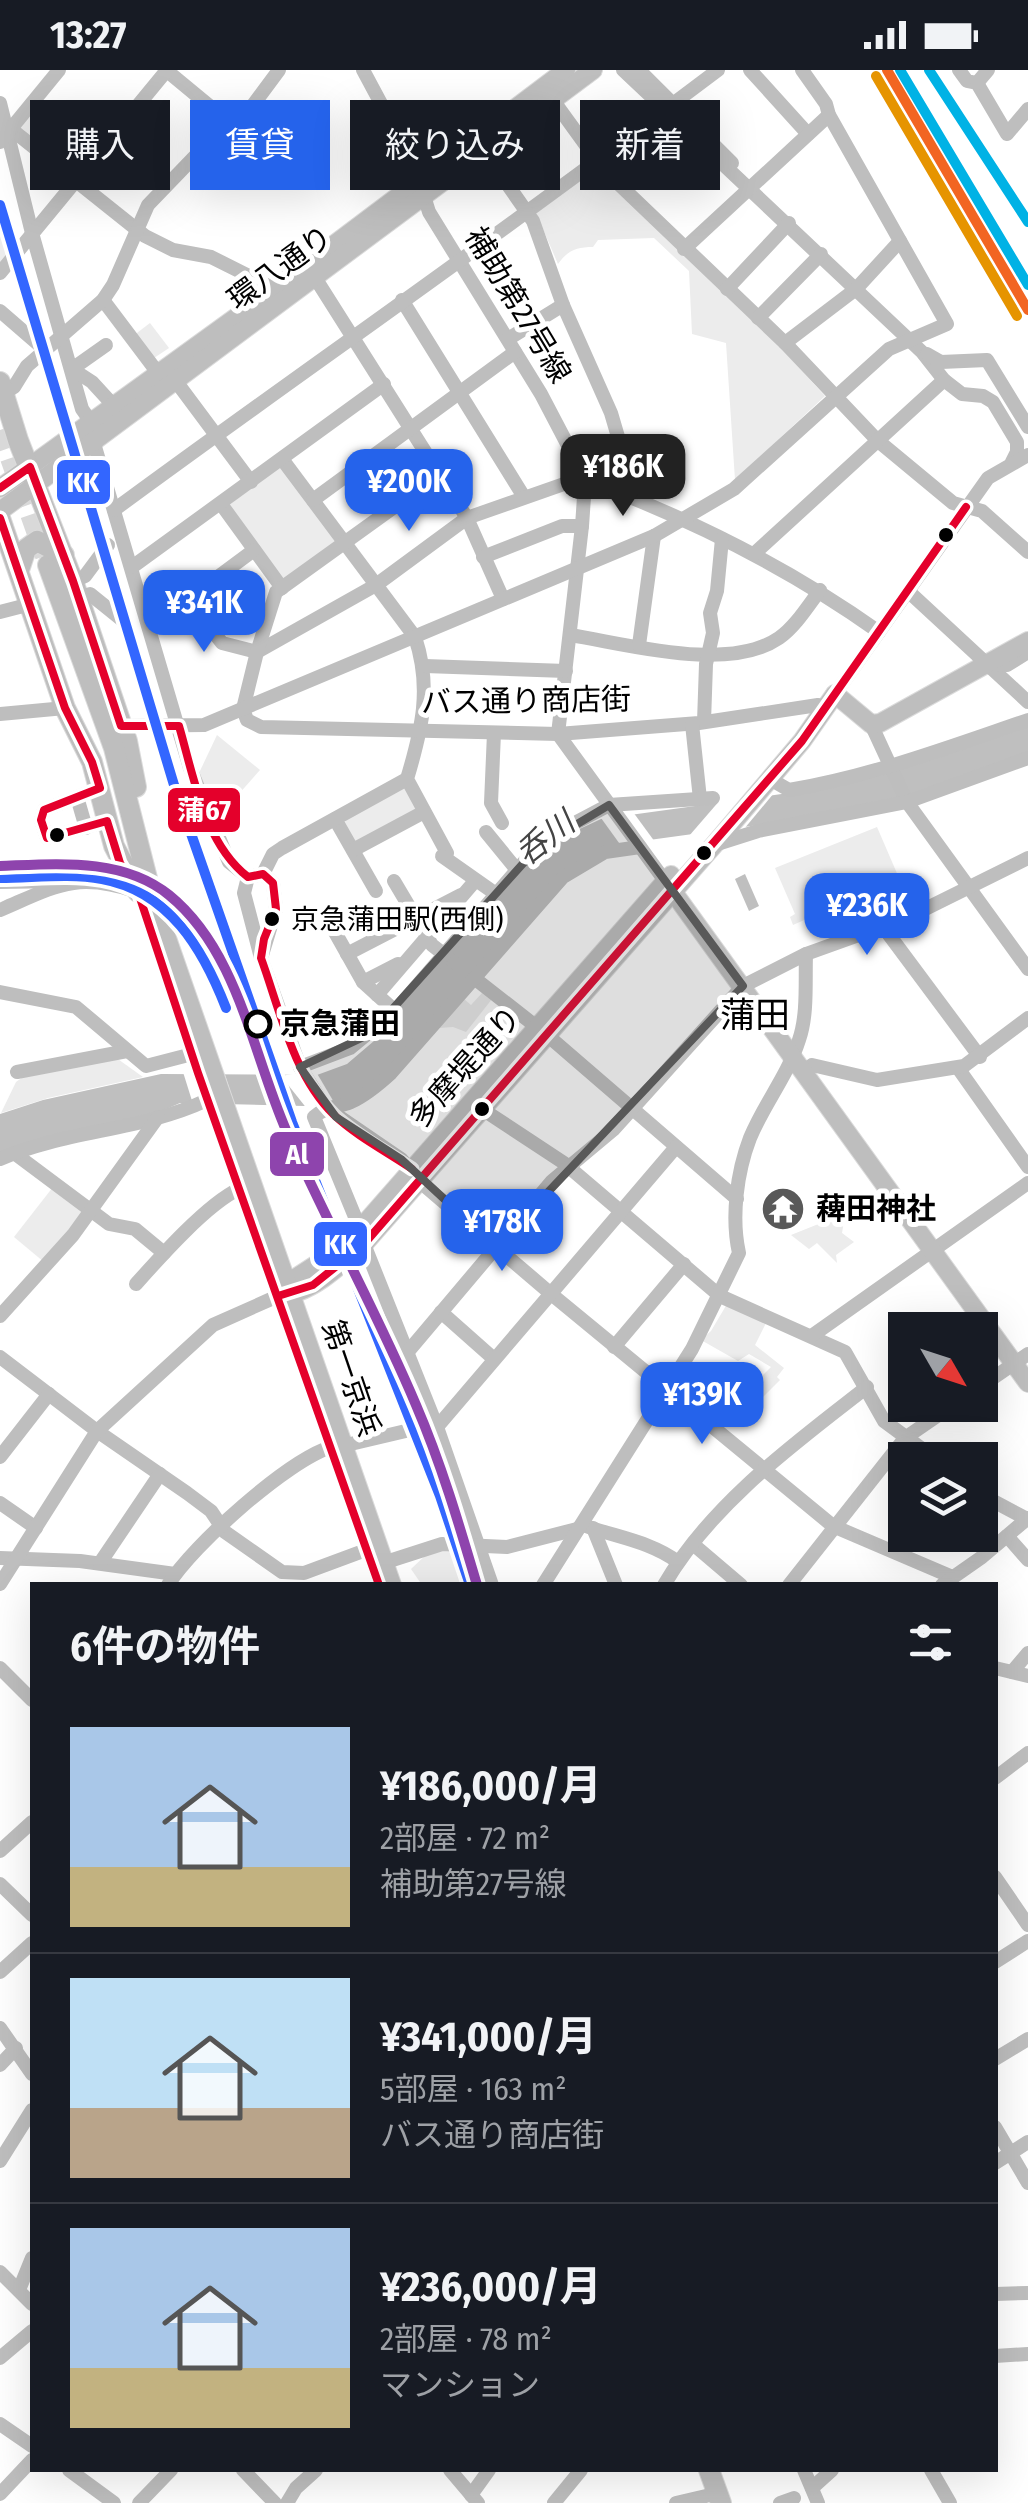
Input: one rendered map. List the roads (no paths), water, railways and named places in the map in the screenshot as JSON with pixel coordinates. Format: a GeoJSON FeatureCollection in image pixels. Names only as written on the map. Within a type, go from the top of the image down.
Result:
{"type":"FeatureCollection","features":[{"type":"Feature","properties":{"kind":"highway"},"geometry":{"type":"LineString","coordinates":[[0,433],[8,420],[4,395]]}},
{"type":"Feature","properties":{"kind":"highway"},"geometry":{"type":"LineString","coordinates":[[4,395],[33,474],[42,565],[31,604],[66,708],[92,762],[120,863],[138,892]]}},
{"type":"Feature","properties":{"kind":"highway"},"geometry":{"type":"LineString","coordinates":[[0,514],[42,565],[76,590],[134,766],[138,849]]}},
{"type":"Feature","properties":{"kind":"highway","name":"第一京浜"},"geometry":{"type":"LineString","coordinates":[[42,565],[114,748],[209,1103],[239,1189],[285,1292]]}},
{"type":"Feature","properties":{"kind":"highway","name":"第一京浜"},"geometry":{"type":"LineString","coordinates":[[42,565],[109,776],[126,858],[201,1063]]}},
{"type":"Feature","properties":{"kind":"highway","name":"第一京浜"},"geometry":{"type":"LineString","coordinates":[[209,1103],[285,1292],[375,1557],[379,1582]]}},
{"type":"Feature","properties":{"kind":"highway","name":"第一京浜"},"geometry":{"type":"LineString","coordinates":[[375,1557],[389,1582]]}},
{"type":"Feature","properties":{"kind":"highway"},"geometry":{"type":"LineString","coordinates":[[698,2472],[712,2501]]}},
{"type":"Feature","properties":{"kind":"highway"},"geometry":{"type":"LineString","coordinates":[[709,2472],[712,2501]]}},
{"type":"Feature","properties":{"kind":"main road","name":"環八通り"},"geometry":{"type":"LineString","coordinates":[[529,100],[566,70]]}},
{"type":"Feature","properties":{"kind":"main road","name":"環八通り"},"geometry":{"type":"LineString","coordinates":[[553,100],[593,70]]}},
{"type":"Feature","properties":{"kind":"main road","name":"環八通り"},"geometry":{"type":"LineString","coordinates":[[0,488],[33,474],[275,289],[418,190]]}},
{"type":"Feature","properties":{"kind":"main road","name":"環八通り"},"geometry":{"type":"LineString","coordinates":[[92,431],[114,406],[166,376],[314,276],[419,190]]}},
{"type":"Feature","properties":{"kind":"main road","name":"環八通り"},"geometry":{"type":"LineString","coordinates":[[0,514],[33,474]]}},
{"type":"Feature","properties":{"kind":"main road"},"geometry":{"type":"LineString","coordinates":[[835,694],[871,724],[882,722],[1028,641]]}},
{"type":"Feature","properties":{"kind":"main road","name":"多摩堤通り"},"geometry":{"type":"LineString","coordinates":[[285,1292],[334,1253],[362,1237],[716,837],[818,704],[835,694]]}},
{"type":"Feature","properties":{"kind":"main road","name":"多摩堤通り"},"geometry":{"type":"LineString","coordinates":[[748,795],[770,779],[835,694]]}},
{"type":"Feature","properties":{"kind":"main road"},"geometry":{"type":"LineString","coordinates":[[669,886],[933,1252],[1021,1359],[1028,1383]]}},
{"type":"Feature","properties":{"kind":"main road","name":"多摩堤通り"},"geometry":{"type":"LineString","coordinates":[[416,1175],[482,1109],[541,1032]]}},
{"type":"Feature","properties":{"kind":"street"},"geometry":{"type":"LineString","coordinates":[[4,137],[60,70]]}},
{"type":"Feature","properties":{"kind":"street"},"geometry":{"type":"LineString","coordinates":[[141,100],[166,70],[202,100]]}},
{"type":"Feature","properties":{"kind":"street"},"geometry":{"type":"LineString","coordinates":[[257,100],[279,70]]}},
{"type":"Feature","properties":{"kind":"street","name":"補助第27号線"},"geometry":{"type":"LineString","coordinates":[[363,70],[378,100]]}},
{"type":"Feature","properties":{"kind":"street"},"geometry":{"type":"LineString","coordinates":[[623,70],[661,100]]}},
{"type":"Feature","properties":{"kind":"street"},"geometry":{"type":"LineString","coordinates":[[639,70],[664,100]]}},
{"type":"Feature","properties":{"kind":"street"},"geometry":{"type":"LineString","coordinates":[[677,100],[718,70]]}},
{"type":"Feature","properties":{"kind":"street"},"geometry":{"type":"LineString","coordinates":[[750,70],[808,134]]}},
{"type":"Feature","properties":{"kind":"street"},"geometry":{"type":"LineString","coordinates":[[121,726],[204,725],[654,536],[734,489],[889,349],[947,324],[826,104],[802,70]]}},
{"type":"Feature","properties":{"kind":"street"},"geometry":{"type":"LineString","coordinates":[[959,70],[967,82],[978,83]]}},
{"type":"Feature","properties":{"kind":"street"},"geometry":{"type":"LineString","coordinates":[[978,83],[988,70]]}},
{"type":"Feature","properties":{"kind":"street"},"geometry":{"type":"LineString","coordinates":[[978,83],[1006,134],[1026,115]]}},
{"type":"Feature","properties":{"kind":"street"},"geometry":{"type":"LineString","coordinates":[[0,103],[4,137],[190,768],[215,834],[233,868],[274,883],[278,901],[260,929]]}},
{"type":"Feature","properties":{"kind":"street"},"geometry":{"type":"LineString","coordinates":[[560,110],[580,137]]}},
{"type":"Feature","properties":{"kind":"street"},"geometry":{"type":"LineString","coordinates":[[684,249],[829,115]]}},
{"type":"Feature","properties":{"kind":"street"},"geometry":{"type":"LineString","coordinates":[[4,137],[16,133],[30,144]]}},
{"type":"Feature","properties":{"kind":"street"},"geometry":{"type":"LineString","coordinates":[[4,395],[27,366],[102,300],[148,204],[190,161]]}},
{"type":"Feature","properties":{"kind":"street"},"geometry":{"type":"LineString","coordinates":[[720,161],[908,338],[944,380],[962,394],[983,396],[992,402],[1017,442],[1012,462]]}},
{"type":"Feature","properties":{"kind":"street"},"geometry":{"type":"LineString","coordinates":[[114,510],[580,174]]}},
{"type":"Feature","properties":{"kind":"street"},"geometry":{"type":"LineString","coordinates":[[0,273],[68,190]]}},
{"type":"Feature","properties":{"kind":"street"},"geometry":{"type":"LineString","coordinates":[[88,190],[137,230],[173,250],[211,257],[275,289]]}},
{"type":"Feature","properties":{"kind":"street","name":"補助第27号線"},"geometry":{"type":"LineString","coordinates":[[422,190],[459,260],[551,413],[582,478],[578,570],[558,734]]}},
{"type":"Feature","properties":{"kind":"street"},"geometry":{"type":"LineString","coordinates":[[188,598],[222,643],[256,652],[376,585],[468,518],[582,478],[620,453],[611,413],[528,213],[512,190]]}},
{"type":"Feature","properties":{"kind":"street"},"geometry":{"type":"LineString","coordinates":[[626,190],[785,343],[878,440],[953,503],[982,511],[1028,552]]}},
{"type":"Feature","properties":{"kind":"street"},"geometry":{"type":"LineString","coordinates":[[727,289],[789,223]]}},
{"type":"Feature","properties":{"kind":"street"},"geometry":{"type":"LineString","coordinates":[[785,343],[856,289],[900,240]]}},
{"type":"Feature","properties":{"kind":"street"},"geometry":{"type":"LineString","coordinates":[[758,318],[821,254]]}},
{"type":"Feature","properties":{"kind":"street"},"geometry":{"type":"LineString","coordinates":[[314,276],[468,518],[503,599]]}},
{"type":"Feature","properties":{"kind":"street"},"geometry":{"type":"LineString","coordinates":[[102,300],[251,482]]}},
{"type":"Feature","properties":{"kind":"street"},"geometry":{"type":"LineString","coordinates":[[402,300],[524,497]]}},
{"type":"Feature","properties":{"kind":"street"},"geometry":{"type":"LineString","coordinates":[[313,500],[459,393],[563,305]]}},
{"type":"Feature","properties":{"kind":"street"},"geometry":{"type":"LineString","coordinates":[[0,310],[44,350]]}},
{"type":"Feature","properties":{"kind":"street"},"geometry":{"type":"LineString","coordinates":[[72,369],[106,346]]}},
{"type":"Feature","properties":{"kind":"street"},"geometry":{"type":"LineString","coordinates":[[922,352],[940,362],[987,360],[1028,427]]}},
{"type":"Feature","properties":{"kind":"street"},"geometry":{"type":"LineString","coordinates":[[72,369],[92,382],[114,406]]}},
{"type":"Feature","properties":{"kind":"street"},"geometry":{"type":"LineString","coordinates":[[755,553],[944,380]]}},
{"type":"Feature","properties":{"kind":"street"},"geometry":{"type":"LineString","coordinates":[[132,567],[384,384]]}},
{"type":"Feature","properties":{"kind":"street"},"geometry":{"type":"LineString","coordinates":[[835,694],[990,475],[1028,455]]}},
{"type":"Feature","properties":{"kind":"street"},"geometry":{"type":"LineString","coordinates":[[282,459],[415,637],[425,666],[421,730],[407,779],[444,854],[472,886],[496,894]]}},
{"type":"Feature","properties":{"kind":"street"},"geometry":{"type":"LineString","coordinates":[[243,710],[256,652],[273,599],[282,588],[440,474]]}},
{"type":"Feature","properties":{"kind":"street"},"geometry":{"type":"LineString","coordinates":[[582,478],[755,553],[820,590],[880,632]]}},
{"type":"Feature","properties":{"kind":"street"},"geometry":{"type":"LineString","coordinates":[[220,504],[282,588]]}},
{"type":"Feature","properties":{"kind":"street"},"geometry":{"type":"LineString","coordinates":[[483,557],[562,526],[582,526]]}},
{"type":"Feature","properties":{"kind":"street"},"geometry":{"type":"LineString","coordinates":[[639,645],[654,536]]}},
{"type":"Feature","properties":{"kind":"street"},"geometry":{"type":"LineString","coordinates":[[301,1069],[359,1043],[395,1011],[517,870],[554,834],[613,810],[707,798],[698,723],[712,639],[711,609],[718,591],[722,538]]}},
{"type":"Feature","properties":{"kind":"street"},"geometry":{"type":"LineString","coordinates":[[108,544],[76,590],[90,594],[126,623]]}},
{"type":"Feature","properties":{"kind":"street"},"geometry":{"type":"LineString","coordinates":[[149,628],[254,550]]}},
{"type":"Feature","properties":{"kind":"street"},"geometry":{"type":"LineString","coordinates":[[570,635],[708,655],[762,648],[783,636],[820,590]]}},
{"type":"Feature","properties":{"kind":"street"},"geometry":{"type":"LineString","coordinates":[[908,591],[1028,702]]}},
{"type":"Feature","properties":{"kind":"street"},"geometry":{"type":"LineString","coordinates":[[0,612],[31,604]]}},
{"type":"Feature","properties":{"kind":"street"},"geometry":{"type":"LineString","coordinates":[[989,666],[999,650],[1028,631]]}},
{"type":"Feature","properties":{"kind":"street"},"geometry":{"type":"LineString","coordinates":[[989,666],[1008,665],[1028,652]]}},
{"type":"Feature","properties":{"kind":"street"},"geometry":{"type":"LineString","coordinates":[[425,666],[566,671]]}},
{"type":"Feature","properties":{"kind":"street","name":"バス通り商店街"},"geometry":{"type":"LineString","coordinates":[[243,710],[247,720],[260,727],[558,734],[698,723],[818,704]]}},
{"type":"Feature","properties":{"kind":"street"},"geometry":{"type":"LineString","coordinates":[[0,714],[66,708]]}},
{"type":"Feature","properties":{"kind":"street"},"geometry":{"type":"LineString","coordinates":[[770,779],[789,790],[838,782],[893,768],[1028,720]]}},
{"type":"Feature","properties":{"kind":"street"},"geometry":{"type":"LineString","coordinates":[[871,724],[907,801],[1028,969]]}},
{"type":"Feature","properties":{"kind":"street"},"geometry":{"type":"LineString","coordinates":[[494,733],[492,803],[502,823]]}},
{"type":"Feature","properties":{"kind":"street"},"geometry":{"type":"LineString","coordinates":[[558,734],[669,886]]}},
{"type":"Feature","properties":{"kind":"street"},"geometry":{"type":"LineString","coordinates":[[716,837],[907,801],[1028,758]]}},
{"type":"Feature","properties":{"kind":"street"},"geometry":{"type":"LineString","coordinates":[[407,779],[273,854],[244,893],[260,929],[261,958],[301,1069],[324,1106],[416,1175],[666,1391],[833,1526],[946,1581],[1028,1518],[998,1503]]}},
{"type":"Feature","properties":{"kind":"street"},"geometry":{"type":"LineString","coordinates":[[100,788],[44,810],[41,820],[47,838],[107,821]]}},
{"type":"Feature","properties":{"kind":"street"},"geometry":{"type":"LineString","coordinates":[[76,797],[86,828]]}},
{"type":"Feature","properties":{"kind":"street"},"geometry":{"type":"LineString","coordinates":[[353,850],[424,812]]}},
{"type":"Feature","properties":{"kind":"street"},"geometry":{"type":"LineString","coordinates":[[334,818],[376,891]]}},
{"type":"Feature","properties":{"kind":"street"},"geometry":{"type":"LineString","coordinates":[[486,832],[517,870]]}},
{"type":"Feature","properties":{"kind":"street"},"geometry":{"type":"LineString","coordinates":[[491,1582],[314,1117],[324,1106],[349,1102],[376,1086],[563,877],[605,852],[639,846]]}},
{"type":"Feature","properties":{"kind":"street"},"geometry":{"type":"LineString","coordinates":[[406,1354],[568,1166],[606,1137],[743,986],[806,954],[884,928],[1028,858]]}},
{"type":"Feature","properties":{"kind":"street"},"geometry":{"type":"LineString","coordinates":[[0,910],[71,881]]}},
{"type":"Feature","properties":{"kind":"street"},"geometry":{"type":"LineString","coordinates":[[394,881],[426,939],[737,1200]]}},
{"type":"Feature","properties":{"kind":"street"},"geometry":{"type":"LineString","coordinates":[[0,882],[103,882],[138,892]]}},
{"type":"Feature","properties":{"kind":"street"},"geometry":{"type":"LineString","coordinates":[[346,954],[472,886]]}},
{"type":"Feature","properties":{"kind":"street"},"geometry":{"type":"LineString","coordinates":[[376,995],[472,886]]}},
{"type":"Feature","properties":{"kind":"street"},"geometry":{"type":"LineString","coordinates":[[327,918],[363,982],[395,1011]]}},
{"type":"Feature","properties":{"kind":"street"},"geometry":{"type":"LineString","coordinates":[[884,928],[980,1057]]}},
{"type":"Feature","properties":{"kind":"street"},"geometry":{"type":"LineString","coordinates":[[546,1582],[666,1391],[720,1296],[738,1254],[737,1200],[750,1138],[798,1064],[806,954]]}},
{"type":"Feature","properties":{"kind":"street"},"geometry":{"type":"LineString","coordinates":[[363,982],[408,959]]}},
{"type":"Feature","properties":{"kind":"street"},"geometry":{"type":"LineString","coordinates":[[0,992],[76,1007],[146,1066],[201,1063]]}},
{"type":"Feature","properties":{"kind":"street"},"geometry":{"type":"LineString","coordinates":[[798,1064],[877,1080],[958,1068],[980,1057],[1028,1018]]}},
{"type":"Feature","properties":{"kind":"street"},"geometry":{"type":"LineString","coordinates":[[17,1072],[127,1051]]}},
{"type":"Feature","properties":{"kind":"street"},"geometry":{"type":"LineString","coordinates":[[958,1068],[1028,1167]]}},
{"type":"Feature","properties":{"kind":"street"},"geometry":{"type":"LineString","coordinates":[[7,1156],[209,1103]]}},
{"type":"Feature","properties":{"kind":"street"},"geometry":{"type":"LineString","coordinates":[[482,1109],[568,1166],[720,1296],[845,1352],[884,1421],[911,1442]]}},
{"type":"Feature","properties":{"kind":"street"},"geometry":{"type":"LineString","coordinates":[[0,1316],[92,1212],[158,1117]]}},
{"type":"Feature","properties":{"kind":"street"},"geometry":{"type":"LineString","coordinates":[[0,1558],[100,1563],[171,1580],[221,1528],[293,1466],[337,1446],[432,1426],[676,1147]]}},
{"type":"Feature","properties":{"kind":"street"},"geometry":{"type":"LineString","coordinates":[[7,1156],[109,1224],[135,1229],[164,1253]]}},
{"type":"Feature","properties":{"kind":"street"},"geometry":{"type":"LineString","coordinates":[[812,1335],[1028,1182]]}},
{"type":"Feature","properties":{"kind":"street"},"geometry":{"type":"LineString","coordinates":[[136,1284],[164,1253],[239,1189]]}},
{"type":"Feature","properties":{"kind":"street"},"geometry":{"type":"LineString","coordinates":[[614,1347],[684,1264]]}},
{"type":"Feature","properties":{"kind":"street"},"geometry":{"type":"LineString","coordinates":[[0,1584],[96,1431],[213,1325],[285,1292]]}},
{"type":"Feature","properties":{"kind":"street"},"geometry":{"type":"LineString","coordinates":[[442,1312],[494,1358]]}},
{"type":"Feature","properties":{"kind":"street"},"geometry":{"type":"LineString","coordinates":[[0,1357],[96,1431],[212,1511],[221,1528],[282,1572],[304,1573],[442,1544],[507,1547],[584,1527],[637,1541],[678,1562]]}},
{"type":"Feature","properties":{"kind":"street"},"geometry":{"type":"LineString","coordinates":[[998,1375],[1021,1359]]}},
{"type":"Feature","properties":{"kind":"street"},"geometry":{"type":"LineString","coordinates":[[666,1582],[678,1562],[740,1491],[867,1387]]}},
{"type":"Feature","properties":{"kind":"street"},"geometry":{"type":"LineString","coordinates":[[0,1457],[50,1394]]}},
{"type":"Feature","properties":{"kind":"street"},"geometry":{"type":"LineString","coordinates":[[791,1582],[905,1438],[929,1422]]}},
{"type":"Feature","properties":{"kind":"street"},"geometry":{"type":"LineString","coordinates":[[100,1563],[160,1474]]}},
{"type":"Feature","properties":{"kind":"street"},"geometry":{"type":"LineString","coordinates":[[0,1502],[36,1528]]}},
{"type":"Feature","properties":{"kind":"street"},"geometry":{"type":"LineString","coordinates":[[584,1527],[614,1582]]}},
{"type":"Feature","properties":{"kind":"street"},"geometry":{"type":"LineString","coordinates":[[1007,1536],[1028,1560]]}},
{"type":"Feature","properties":{"kind":"street"},"geometry":{"type":"LineString","coordinates":[[694,1545],[737,1582]]}},
{"type":"Feature","properties":{"kind":"street"},"geometry":{"type":"LineString","coordinates":[[273,1582],[282,1572]]}},
{"type":"Feature","properties":{"kind":"street"},"geometry":{"type":"LineString","coordinates":[[1012,1672],[1028,1653]]}},
{"type":"Feature","properties":{"kind":"street"},"geometry":{"type":"LineString","coordinates":[[0,1668],[30,1698]]}},
{"type":"Feature","properties":{"kind":"street"},"geometry":{"type":"LineString","coordinates":[[998,1669],[1028,1676]]}},
{"type":"Feature","properties":{"kind":"street"},"geometry":{"type":"LineString","coordinates":[[998,1776],[1028,1753]]}},
{"type":"Feature","properties":{"kind":"street"},"geometry":{"type":"LineString","coordinates":[[0,1850],[30,1824]]}},
{"type":"Feature","properties":{"kind":"street"},"geometry":{"type":"LineString","coordinates":[[0,1884],[30,1913]]}},
{"type":"Feature","properties":{"kind":"street"},"geometry":{"type":"LineString","coordinates":[[1000,1894],[1028,1924]]}},
{"type":"Feature","properties":{"kind":"street"},"geometry":{"type":"LineString","coordinates":[[998,1960],[1028,1942]]}},
{"type":"Feature","properties":{"kind":"street"},"geometry":{"type":"LineString","coordinates":[[0,1972],[30,1945]]}},
{"type":"Feature","properties":{"kind":"street"},"geometry":{"type":"LineString","coordinates":[[0,2028],[30,2071]]}},
{"type":"Feature","properties":{"kind":"street"},"geometry":{"type":"LineString","coordinates":[[998,2057],[1028,2038]]}},
{"type":"Feature","properties":{"kind":"street"},"geometry":{"type":"LineString","coordinates":[[0,2065],[16,2048]]}},
{"type":"Feature","properties":{"kind":"street"},"geometry":{"type":"LineString","coordinates":[[1,2157],[30,2113]]}},
{"type":"Feature","properties":{"kind":"street"},"geometry":{"type":"LineString","coordinates":[[998,2132],[1028,2183]]}},
{"type":"Feature","properties":{"kind":"street"},"geometry":{"type":"LineString","coordinates":[[998,2160],[1028,2142]]}},
{"type":"Feature","properties":{"kind":"street"},"geometry":{"type":"LineString","coordinates":[[19,2290],[30,2263]]}},
{"type":"Feature","properties":{"kind":"street"},"geometry":{"type":"LineString","coordinates":[[0,2272],[30,2302]]}},
{"type":"Feature","properties":{"kind":"street"},"geometry":{"type":"LineString","coordinates":[[998,2294],[1028,2294]]}},
{"type":"Feature","properties":{"kind":"street"},"geometry":{"type":"LineString","coordinates":[[0,2358],[30,2333]]}},
{"type":"Feature","properties":{"kind":"street"},"geometry":{"type":"LineString","coordinates":[[998,2356],[1028,2354]]}},
{"type":"Feature","properties":{"kind":"street"},"geometry":{"type":"LineString","coordinates":[[0,2424],[30,2445]]}},
{"type":"Feature","properties":{"kind":"street"},"geometry":{"type":"LineString","coordinates":[[0,2494],[30,2462]]}},
{"type":"Feature","properties":{"kind":"street"},"geometry":{"type":"LineString","coordinates":[[72,2472],[114,2503]]}},
{"type":"Feature","properties":{"kind":"street"},"geometry":{"type":"LineString","coordinates":[[139,2503],[169,2472]]}},
{"type":"Feature","properties":{"kind":"street"},"geometry":{"type":"LineString","coordinates":[[245,2472],[275,2503]]}},
{"type":"Feature","properties":{"kind":"street"},"geometry":{"type":"LineString","coordinates":[[287,2503],[314,2472]]}},
{"type":"Feature","properties":{"kind":"street"},"geometry":{"type":"LineString","coordinates":[[452,2472],[474,2499],[488,2472]]}},
{"type":"Feature","properties":{"kind":"street"},"geometry":{"type":"LineString","coordinates":[[554,2503],[579,2472]]}},
{"type":"Feature","properties":{"kind":"street"},"geometry":{"type":"LineString","coordinates":[[805,2472],[818,2503]]}},
{"type":"Feature","properties":{"kind":"street"},"geometry":{"type":"LineString","coordinates":[[812,2488],[830,2472]]}},
{"type":"Feature","properties":{"kind":"street"},"geometry":{"type":"LineString","coordinates":[[931,2472],[946,2502]]}},
{"type":"Feature","properties":{"kind":"street"},"geometry":{"type":"LineString","coordinates":[[676,2503],[712,2501]]}},
{"type":"Feature","properties":{"kind":"tunnel"},"geometry":{"type":"LineString","coordinates":[[0,430],[45,556]]}},
{"type":"Feature","properties":{"kind":"place","name":"京急蒲田駅(西側)"},"geometry":{"type":"Point","coordinates":[272,919]}},
{"type":"Feature","properties":{"kind":"place","name":"京急蒲田"},"geometry":{"type":"Point","coordinates":[258,1024]}},
{"type":"Feature","properties":{"kind":"place","name":"薭田神社"},"geometry":{"type":"Point","coordinates":[783,1209]}},
{"type":"Feature","properties":{"kind":"district","name":"蒲田"},"geometry":{"type":"Point","coordinates":[755,1015]}},
{"type":"Feature","properties":{"kind":"water label","name":"呑川"},"geometry":{"type":"Point","coordinates":[545,838]}}]}
